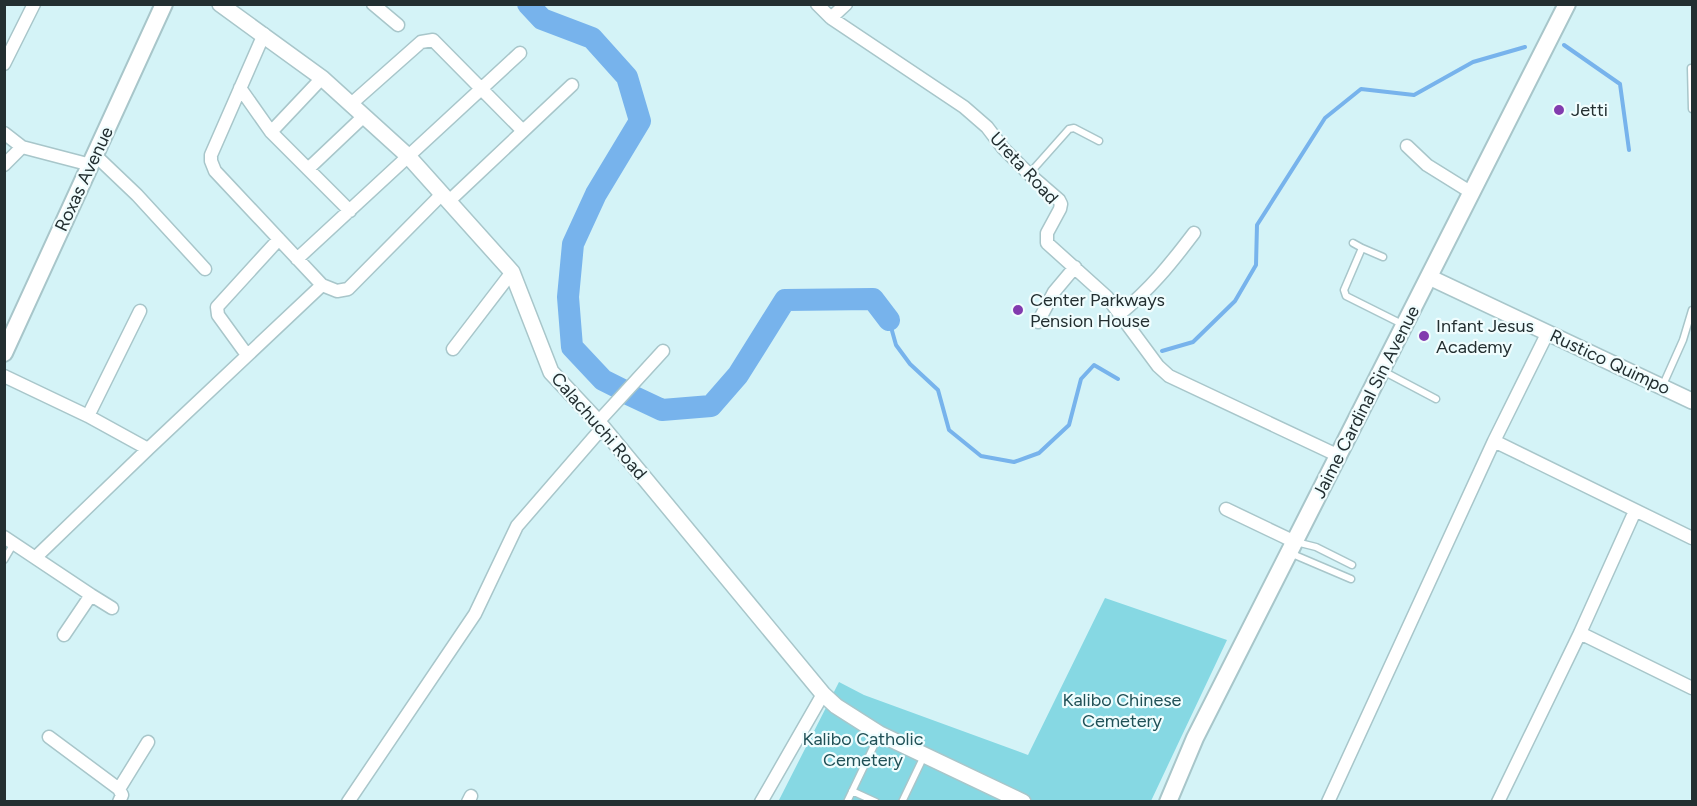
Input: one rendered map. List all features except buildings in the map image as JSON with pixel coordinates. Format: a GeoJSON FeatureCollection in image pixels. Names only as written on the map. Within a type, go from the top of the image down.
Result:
{"type":"FeatureCollection","features":[{"type":"Feature","properties":{"kind":"main road","name":"Roxas Avenue"},"geometry":{"type":"LineString","coordinates":[[4,353],[164,4]]}},
{"type":"Feature","properties":{"kind":"main road","name":"Jaime Cardinal Sin Avenue"},"geometry":{"type":"LineString","coordinates":[[1168,801],[1195,738],[1566,5]]}},
{"type":"Feature","properties":{"kind":"street"},"geometry":{"type":"LineString","coordinates":[[4,64],[34,4]]}},
{"type":"Feature","properties":{"kind":"street","name":"Calachuchi Road"},"geometry":{"type":"LineString","coordinates":[[220,4],[322,78],[408,156],[512,272],[551,372],[600,425],[823,694],[836,706],[880,734],[925,755],[1000,797],[1023,801]]}},
{"type":"Feature","properties":{"kind":"street"},"geometry":{"type":"LineString","coordinates":[[373,4],[399,24]]}},
{"type":"Feature","properties":{"kind":"street","name":"Ureta Road"},"geometry":{"type":"LineString","coordinates":[[817,4],[831,18],[964,107],[987,127],[1003,147],[1061,204],[1046,238],[1047,243],[1107,297],[1158,366],[1169,376],[1339,456]]}},
{"type":"Feature","properties":{"kind":"street"},"geometry":{"type":"LineString","coordinates":[[831,18],[846,4]]}},
{"type":"Feature","properties":{"kind":"street"},"geometry":{"type":"LineString","coordinates":[[264,34],[211,155],[211,161],[215,171],[322,285],[337,291],[348,289],[572,84]]}},
{"type":"Feature","properties":{"kind":"street"},"geometry":{"type":"LineString","coordinates":[[351,104],[426,39],[432,40],[523,131]]}},
{"type":"Feature","properties":{"kind":"street"},"geometry":{"type":"LineString","coordinates":[[297,259],[519,53]]}},
{"type":"Feature","properties":{"kind":"street"},"geometry":{"type":"LineString","coordinates":[[271,132],[322,78]]}},
{"type":"Feature","properties":{"kind":"street"},"geometry":{"type":"LineString","coordinates":[[240,88],[271,132],[350,211]]}},
{"type":"Feature","properties":{"kind":"street"},"geometry":{"type":"LineString","coordinates":[[308,169],[364,116]]}},
{"type":"Feature","properties":{"kind":"street"},"geometry":{"type":"LineString","coordinates":[[4,133],[22,147],[93,160],[137,195],[205,269]]}},
{"type":"Feature","properties":{"kind":"street"},"geometry":{"type":"LineString","coordinates":[[1407,146],[1427,165],[1472,193]]}},
{"type":"Feature","properties":{"kind":"street"},"geometry":{"type":"LineString","coordinates":[[4,165],[22,147]]}},
{"type":"Feature","properties":{"kind":"street"},"geometry":{"type":"LineString","coordinates":[[1120,314],[1148,291],[1194,233]]}},
{"type":"Feature","properties":{"kind":"street"},"geometry":{"type":"LineString","coordinates":[[247,355],[218,315],[217,307],[279,240]]}},
{"type":"Feature","properties":{"kind":"street"},"geometry":{"type":"LineString","coordinates":[[1038,322],[1054,292],[1075,267]]}},
{"type":"Feature","properties":{"kind":"street"},"geometry":{"type":"LineString","coordinates":[[453,348],[512,272]]}},
{"type":"Feature","properties":{"kind":"street","name":"Rustico Quimpo"},"geometry":{"type":"LineString","coordinates":[[1430,277],[1692,401]]}},
{"type":"Feature","properties":{"kind":"street"},"geometry":{"type":"LineString","coordinates":[[36,557],[322,285]]}},
{"type":"Feature","properties":{"kind":"street"},"geometry":{"type":"LineString","coordinates":[[88,416],[140,311]]}},
{"type":"Feature","properties":{"kind":"street"},"geometry":{"type":"LineString","coordinates":[[1328,801],[1494,441],[1548,332]]}},
{"type":"Feature","properties":{"kind":"street"},"geometry":{"type":"LineString","coordinates":[[348,801],[475,614],[517,526],[663,351]]}},
{"type":"Feature","properties":{"kind":"street"},"geometry":{"type":"LineString","coordinates":[[4,376],[148,448]]}},
{"type":"Feature","properties":{"kind":"street"},"geometry":{"type":"LineString","coordinates":[[1494,441],[1692,538]]}},
{"type":"Feature","properties":{"kind":"street"},"geometry":{"type":"LineString","coordinates":[[1226,509],[1293,548]]}},
{"type":"Feature","properties":{"kind":"street"},"geometry":{"type":"LineString","coordinates":[[1498,801],[1580,633],[1635,511]]}},
{"type":"Feature","properties":{"kind":"street"},"geometry":{"type":"LineString","coordinates":[[9,540],[112,608]]}},
{"type":"Feature","properties":{"kind":"street"},"geometry":{"type":"LineString","coordinates":[[64,634],[91,595]]}},
{"type":"Feature","properties":{"kind":"street"},"geometry":{"type":"LineString","coordinates":[[1580,633],[1692,688]]}},
{"type":"Feature","properties":{"kind":"street"},"geometry":{"type":"LineString","coordinates":[[761,801],[823,694]]}},
{"type":"Feature","properties":{"kind":"street"},"geometry":{"type":"LineString","coordinates":[[49,737],[119,795],[148,742]]}},
{"type":"Feature","properties":{"kind":"lane"},"geometry":{"type":"LineString","coordinates":[[1692,68],[1692,108]]}},
{"type":"Feature","properties":{"kind":"lane"},"geometry":{"type":"LineString","coordinates":[[1029,174],[1070,129],[1074,128],[1099,141]]}},
{"type":"Feature","properties":{"kind":"lane"},"geometry":{"type":"LineString","coordinates":[[1353,243],[1383,257]]}},
{"type":"Feature","properties":{"kind":"lane"},"geometry":{"type":"LineString","coordinates":[[1362,248],[1345,285],[1346,296],[1405,325]]}},
{"type":"Feature","properties":{"kind":"lane"},"geometry":{"type":"LineString","coordinates":[[1662,387],[1683,340],[1692,310]]}},
{"type":"Feature","properties":{"kind":"lane"},"geometry":{"type":"LineString","coordinates":[[1382,370],[1436,399]]}},
{"type":"Feature","properties":{"kind":"lane"},"geometry":{"type":"LineString","coordinates":[[4,560],[9,540]]}},
{"type":"Feature","properties":{"kind":"lane"},"geometry":{"type":"LineString","coordinates":[[1293,548],[1316,548],[1352,565]]}},
{"type":"Feature","properties":{"kind":"lane"},"geometry":{"type":"LineString","coordinates":[[1293,548],[1351,579]]}},
{"type":"Feature","properties":{"kind":"lane"},"geometry":{"type":"LineString","coordinates":[[847,801],[880,734]]}},
{"type":"Feature","properties":{"kind":"lane"},"geometry":{"type":"LineString","coordinates":[[902,801],[925,755]]}},
{"type":"Feature","properties":{"kind":"lane"},"geometry":{"type":"LineString","coordinates":[[852,791],[876,801]]}},
{"type":"Feature","properties":{"kind":"green space"},"geometry":{"type":"Polygon","coordinates":[[[1105,598],[1227,640],[1151,801],[778,802],[839,682],[864,695],[1028,755],[1105,598]]]}},
{"type":"Feature","properties":{"kind":"waterway"},"geometry":{"type":"LineString","coordinates":[[528,4],[542,19],[592,38],[627,77],[640,121],[596,194],[573,244],[568,297],[572,347],[603,380],[623,390]]}},
{"type":"Feature","properties":{"kind":"waterway"},"geometry":{"type":"LineString","coordinates":[[1564,45],[1620,84],[1629,150]]}},
{"type":"Feature","properties":{"kind":"waterway"},"geometry":{"type":"LineString","coordinates":[[1162,351],[1193,342],[1235,301],[1256,265],[1257,225],[1325,118],[1361,89],[1414,95],[1473,62],[1525,47]]}},
{"type":"Feature","properties":{"kind":"waterway"},"geometry":{"type":"LineString","coordinates":[[628,394],[662,410],[711,406],[738,375],[785,300],[873,299],[889,320]]}},
{"type":"Feature","properties":{"kind":"waterway"},"geometry":{"type":"LineString","coordinates":[[889,320],[896,345],[910,364],[938,390],[949,430],[981,456],[1014,462],[1039,453],[1069,425],[1081,379],[1094,365],[1118,379]]}},
{"type":"Feature","properties":{"kind":"place","name":"Jetti"},"geometry":{"type":"Point","coordinates":[1559,110]}},
{"type":"Feature","properties":{"kind":"place","name":"Center Parkways Pension House"},"geometry":{"type":"Point","coordinates":[1018,310]}},
{"type":"Feature","properties":{"kind":"place","name":"Infant Jesus Academy"},"geometry":{"type":"Point","coordinates":[1424,336]}},
{"type":"Feature","properties":{"kind":"park label","name":"Kalibo Chinese Cemetery"},"geometry":{"type":"Point","coordinates":[1122,710]}},
{"type":"Feature","properties":{"kind":"park label","name":"Kalibo Catholic Cemetery"},"geometry":{"type":"Point","coordinates":[863,750]}}]}
